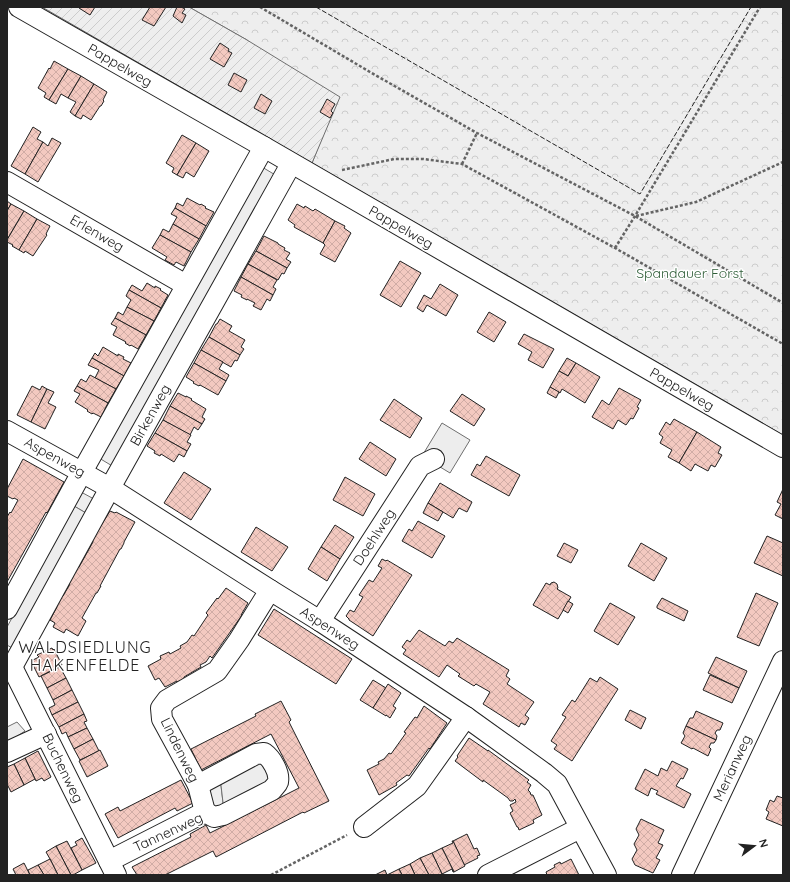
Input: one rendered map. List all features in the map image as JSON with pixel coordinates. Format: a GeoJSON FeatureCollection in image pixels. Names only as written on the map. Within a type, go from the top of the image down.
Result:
{"type":"FeatureCollection","features":[{"type":"Feature","properties":{"kind":"street","name":"Pappelweg"},"geometry":{"type":"LineString","coordinates":[[18,7],[264,147],[291,164],[783,447]]}},
{"type":"Feature","properties":{"kind":"street"},"geometry":{"type":"LineString","coordinates":[[7,608],[264,147]]}},
{"type":"Feature","properties":{"kind":"street","name":"Birkenweg"},"geometry":{"type":"LineString","coordinates":[[10,666],[291,164]]}},
{"type":"Feature","properties":{"kind":"street","name":"Erlenweg"},"geometry":{"type":"LineString","coordinates":[[7,182],[186,285]]}},
{"type":"Feature","properties":{"kind":"street","name":"Aspenweg"},"geometry":{"type":"LineString","coordinates":[[7,431],[110,488],[320,621],[466,717],[544,773],[557,784],[606,875]]}},
{"type":"Feature","properties":{"kind":"street","name":"Doehlweg"},"geometry":{"type":"LineString","coordinates":[[320,621],[420,466],[434,458]]}},
{"type":"Feature","properties":{"kind":"street","name":"Lindenweg"},"geometry":{"type":"LineString","coordinates":[[204,812],[198,784],[162,719],[160,708],[167,700],[217,671],[239,640],[270,590]]}},
{"type":"Feature","properties":{"kind":"street","name":"Merianweg"},"geometry":{"type":"LineString","coordinates":[[682,875],[783,661]]}},
{"type":"Feature","properties":{"kind":"street","name":"Buchenweg"},"geometry":{"type":"LineString","coordinates":[[10,666],[46,734],[109,870]]}},
{"type":"Feature","properties":{"kind":"street"},"geometry":{"type":"LineString","coordinates":[[364,827],[417,786],[466,717]]}},
{"type":"Feature","properties":{"kind":"street"},"geometry":{"type":"LineString","coordinates":[[7,752],[46,734]]}},
{"type":"Feature","properties":{"kind":"street","name":"Tannenweg"},"geometry":{"type":"LineString","coordinates":[[109,870],[204,812],[214,817],[223,815],[272,790],[278,783],[278,774],[270,758],[264,753],[256,754],[198,784]]}},
{"type":"Feature","properties":{"kind":"street"},"geometry":{"type":"LineString","coordinates":[[488,875],[580,828]]}},
{"type":"Feature","properties":{"kind":"path"},"geometry":{"type":"LineString","coordinates":[[260,7],[477,133],[635,216],[783,303]]}},
{"type":"Feature","properties":{"kind":"path"},"geometry":{"type":"LineString","coordinates":[[615,248],[760,7]]}},
{"type":"Feature","properties":{"kind":"path"},"geometry":{"type":"LineString","coordinates":[[462,164],[477,133]]}},
{"type":"Feature","properties":{"kind":"path"},"geometry":{"type":"LineString","coordinates":[[312,176],[394,159],[423,158],[462,164],[615,248],[783,344]]}},
{"type":"Feature","properties":{"kind":"path"},"geometry":{"type":"LineString","coordinates":[[635,216],[696,202],[783,162]]}},
{"type":"Feature","properties":{"kind":"path"},"geometry":{"type":"LineString","coordinates":[[271,875],[364,827]]}},
{"type":"Feature","properties":{"kind":"green space"},"geometry":{"type":"Polygon","coordinates":[[[42,7],[189,7],[247,40],[340,97],[312,163],[42,7]]]}},
{"type":"Feature","properties":{"kind":"green space","name":"Spandauer Forst"},"geometry":{"type":"Polygon","coordinates":[[[189,7],[783,7],[783,435],[312,163],[330,118],[247,40],[189,7]]]}},
{"type":"Feature","properties":{"kind":"green space"},"geometry":{"type":"Polygon","coordinates":[[[262,167],[277,176],[114,467],[99,458],[262,167]]]}},
{"type":"Feature","properties":{"kind":"green space"},"geometry":{"type":"Polygon","coordinates":[[[81,492],[94,499],[86,513],[74,506],[81,492]]]}},
{"type":"Feature","properties":{"kind":"green space"},"geometry":{"type":"Polygon","coordinates":[[[220,777],[224,811],[213,815],[204,787],[220,777]]]}},
{"type":"Feature","properties":{"kind":"shaded area"},"geometry":{"type":"Polygon","coordinates":[[[442,423],[470,440],[450,473],[422,456],[442,423]]]}},
{"type":"Feature","properties":{"kind":"shaded area"},"geometry":{"type":"Polygon","coordinates":[[[74,506],[86,513],[12,648],[7,645],[7,627],[74,506]]]}},
{"type":"Feature","properties":{"kind":"shaded area"},"geometry":{"type":"Polygon","coordinates":[[[17,722],[25,731],[7,743],[7,727],[17,722]]]}},
{"type":"Feature","properties":{"kind":"shaded area"},"geometry":{"type":"Polygon","coordinates":[[[258,758],[274,780],[224,811],[220,777],[258,758]]]}},
{"type":"Feature","properties":{"kind":"building"},"geometry":{"type":"Polygon","coordinates":[[[79,7],[95,7],[90,15],[79,7]]]}},
{"type":"Feature","properties":{"kind":"building"},"geometry":{"type":"Polygon","coordinates":[[[150,7],[166,7],[154,26],[142,20],[150,7]]]}},
{"type":"Feature","properties":{"kind":"building"},"geometry":{"type":"Polygon","coordinates":[[[177,7],[185,9],[182,13],[186,15],[182,23],[173,16],[177,7]]]}},
{"type":"Feature","properties":{"kind":"building"},"geometry":{"type":"Polygon","coordinates":[[[220,43],[232,53],[224,67],[210,59],[220,43]]]}},
{"type":"Feature","properties":{"kind":"building"},"geometry":{"type":"Polygon","coordinates":[[[54,61],[68,69],[49,100],[44,97],[46,93],[38,88],[54,61]]]}},
{"type":"Feature","properties":{"kind":"building"},"geometry":{"type":"Polygon","coordinates":[[[68,69],[81,76],[68,98],[61,94],[56,104],[49,100],[68,69]]]}},
{"type":"Feature","properties":{"kind":"building"},"geometry":{"type":"Polygon","coordinates":[[[234,73],[247,80],[241,92],[228,85],[234,73]]]}},
{"type":"Feature","properties":{"kind":"building"},"geometry":{"type":"Polygon","coordinates":[[[81,76],[94,84],[75,116],[70,112],[76,102],[68,98],[81,76]]]}},
{"type":"Feature","properties":{"kind":"building"},"geometry":{"type":"Polygon","coordinates":[[[94,84],[107,92],[103,100],[104,101],[91,120],[83,115],[81,119],[75,116],[94,84]]]}},
{"type":"Feature","properties":{"kind":"building"},"geometry":{"type":"Polygon","coordinates":[[[261,94],[272,101],[265,114],[254,108],[261,94]]]}},
{"type":"Feature","properties":{"kind":"building"},"geometry":{"type":"Polygon","coordinates":[[[327,99],[335,104],[331,111],[333,113],[330,118],[320,112],[327,99]]]}},
{"type":"Feature","properties":{"kind":"building"},"geometry":{"type":"Polygon","coordinates":[[[33,127],[41,132],[37,139],[43,142],[25,174],[11,166],[33,127]]]}},
{"type":"Feature","properties":{"kind":"building"},"geometry":{"type":"Polygon","coordinates":[[[182,135],[196,143],[177,175],[172,172],[174,168],[166,163],[182,135]]]}},
{"type":"Feature","properties":{"kind":"building"},"geometry":{"type":"Polygon","coordinates":[[[52,138],[61,143],[38,182],[25,174],[43,142],[48,146],[52,138]]]}},
{"type":"Feature","properties":{"kind":"building"},"geometry":{"type":"Polygon","coordinates":[[[196,143],[209,151],[194,177],[186,172],[183,178],[177,175],[196,143]]]}},
{"type":"Feature","properties":{"kind":"building"},"geometry":{"type":"Polygon","coordinates":[[[187,198],[214,212],[206,226],[175,208],[177,203],[183,206],[187,198]]]}},
{"type":"Feature","properties":{"kind":"building"},"geometry":{"type":"Polygon","coordinates":[[[7,201],[11,204],[7,211],[7,201]]]}},
{"type":"Feature","properties":{"kind":"building"},"geometry":{"type":"Polygon","coordinates":[[[11,204],[24,211],[7,238],[7,211],[11,204]]]}},
{"type":"Feature","properties":{"kind":"building"},"geometry":{"type":"Polygon","coordinates":[[[297,204],[304,208],[305,206],[313,211],[315,209],[335,221],[323,243],[294,227],[295,225],[288,220],[297,204]]]}},
{"type":"Feature","properties":{"kind":"building"},"geometry":{"type":"Polygon","coordinates":[[[175,208],[206,226],[199,239],[173,224],[177,217],[171,214],[175,208]]]}},
{"type":"Feature","properties":{"kind":"building"},"geometry":{"type":"Polygon","coordinates":[[[24,211],[37,219],[19,250],[7,242],[7,240],[24,211]]]}},
{"type":"Feature","properties":{"kind":"building"},"geometry":{"type":"Polygon","coordinates":[[[37,219],[50,226],[46,234],[47,235],[33,256],[25,251],[24,253],[19,250],[37,219]]]}},
{"type":"Feature","properties":{"kind":"building"},"geometry":{"type":"Polygon","coordinates":[[[335,221],[345,226],[344,228],[351,233],[335,262],[320,254],[325,245],[323,243],[335,221]]]}},
{"type":"Feature","properties":{"kind":"building"},"geometry":{"type":"Polygon","coordinates":[[[173,224],[199,239],[191,252],[160,235],[163,229],[169,232],[173,224]]]}},
{"type":"Feature","properties":{"kind":"building"},"geometry":{"type":"Polygon","coordinates":[[[160,235],[191,252],[184,266],[176,262],[174,265],[165,260],[167,257],[152,248],[160,235]]]}},
{"type":"Feature","properties":{"kind":"building"},"geometry":{"type":"Polygon","coordinates":[[[264,236],[278,243],[285,248],[284,250],[290,253],[286,259],[291,262],[287,268],[256,251],[264,236]]]}},
{"type":"Feature","properties":{"kind":"building"},"geometry":{"type":"Polygon","coordinates":[[[256,251],[287,268],[278,280],[248,264],[256,251]]]}},
{"type":"Feature","properties":{"kind":"building"},"geometry":{"type":"Polygon","coordinates":[[[400,261],[421,273],[401,307],[380,295],[400,261]]]}},
{"type":"Feature","properties":{"kind":"building"},"geometry":{"type":"Polygon","coordinates":[[[248,264],[277,280],[273,287],[276,289],[273,295],[241,277],[248,264]]]}},
{"type":"Feature","properties":{"kind":"building"},"geometry":{"type":"Polygon","coordinates":[[[241,277],[273,295],[270,301],[267,299],[261,310],[253,306],[255,303],[241,297],[242,295],[234,291],[241,277]]]}},
{"type":"Feature","properties":{"kind":"building"},"geometry":{"type":"Polygon","coordinates":[[[147,283],[155,288],[155,286],[161,289],[160,290],[168,295],[161,308],[129,290],[132,285],[142,291],[147,283]]]}},
{"type":"Feature","properties":{"kind":"building"},"geometry":{"type":"Polygon","coordinates":[[[440,284],[458,295],[446,316],[427,305],[423,312],[417,308],[424,295],[431,299],[440,284]]]}},
{"type":"Feature","properties":{"kind":"building"},"geometry":{"type":"Polygon","coordinates":[[[129,290],[161,308],[154,321],[127,307],[131,300],[126,296],[129,290]]]}},
{"type":"Feature","properties":{"kind":"building"},"geometry":{"type":"Polygon","coordinates":[[[127,307],[154,321],[146,335],[115,318],[118,312],[123,315],[127,307]]]}},
{"type":"Feature","properties":{"kind":"building"},"geometry":{"type":"Polygon","coordinates":[[[489,312],[506,322],[494,342],[477,332],[489,312]]]}},
{"type":"Feature","properties":{"kind":"building"},"geometry":{"type":"Polygon","coordinates":[[[115,318],[146,335],[138,349],[131,345],[130,346],[113,335],[117,327],[111,324],[115,318]]]}},
{"type":"Feature","properties":{"kind":"building"},"geometry":{"type":"Polygon","coordinates":[[[220,319],[232,326],[229,331],[245,340],[241,347],[244,349],[240,355],[209,337],[220,319]]]}},
{"type":"Feature","properties":{"kind":"building"},"geometry":{"type":"Polygon","coordinates":[[[524,334],[554,349],[543,368],[528,360],[532,352],[518,344],[524,334]]]}},
{"type":"Feature","properties":{"kind":"building"},"geometry":{"type":"Polygon","coordinates":[[[209,337],[240,355],[231,367],[201,350],[209,337]]]}},
{"type":"Feature","properties":{"kind":"building"},"geometry":{"type":"Polygon","coordinates":[[[103,347],[118,356],[118,354],[124,357],[123,359],[131,363],[124,376],[92,358],[95,353],[98,356],[103,347]]]}},
{"type":"Feature","properties":{"kind":"building"},"geometry":{"type":"Polygon","coordinates":[[[201,350],[223,362],[219,369],[229,375],[226,381],[194,363],[201,350]]]}},
{"type":"Feature","properties":{"kind":"building"},"geometry":{"type":"Polygon","coordinates":[[[92,358],[124,376],[116,389],[95,378],[99,370],[88,365],[92,358]]]}},
{"type":"Feature","properties":{"kind":"building"},"geometry":{"type":"Polygon","coordinates":[[[567,358],[576,363],[568,376],[559,371],[567,358]]]}},
{"type":"Feature","properties":{"kind":"building"},"geometry":{"type":"Polygon","coordinates":[[[194,363],[226,381],[218,395],[200,385],[199,386],[193,383],[194,382],[186,377],[194,363]]]}},
{"type":"Feature","properties":{"kind":"building"},"geometry":{"type":"Polygon","coordinates":[[[576,363],[600,377],[585,403],[562,389],[560,393],[550,387],[559,371],[568,376],[576,363]]]}},
{"type":"Feature","properties":{"kind":"building"},"geometry":{"type":"Polygon","coordinates":[[[90,375],[116,389],[108,403],[77,386],[81,379],[86,382],[90,375]]]}},
{"type":"Feature","properties":{"kind":"building"},"geometry":{"type":"Polygon","coordinates":[[[32,386],[40,390],[42,386],[47,389],[31,422],[17,415],[32,386]]]}},
{"type":"Feature","properties":{"kind":"building"},"geometry":{"type":"Polygon","coordinates":[[[77,386],[108,403],[101,417],[93,413],[92,414],[75,402],[80,394],[74,391],[77,386]]]}},
{"type":"Feature","properties":{"kind":"building"},"geometry":{"type":"Polygon","coordinates":[[[550,387],[559,392],[556,398],[547,393],[550,387]]]}},
{"type":"Feature","properties":{"kind":"building"},"geometry":{"type":"Polygon","coordinates":[[[619,388],[641,400],[637,407],[639,408],[633,419],[631,418],[626,425],[618,420],[613,429],[592,417],[602,400],[609,405],[619,388]]]}},
{"type":"Feature","properties":{"kind":"building"},"geometry":{"type":"Polygon","coordinates":[[[47,389],[54,392],[48,403],[56,407],[45,429],[31,422],[47,389]]]}},
{"type":"Feature","properties":{"kind":"building"},"geometry":{"type":"Polygon","coordinates":[[[178,393],[192,399],[191,400],[206,409],[202,417],[205,419],[202,424],[170,406],[178,393]]]}},
{"type":"Feature","properties":{"kind":"building"},"geometry":{"type":"Polygon","coordinates":[[[462,394],[485,409],[474,426],[450,411],[462,394]]]}},
{"type":"Feature","properties":{"kind":"building"},"geometry":{"type":"Polygon","coordinates":[[[394,399],[422,418],[410,438],[380,420],[394,399]]]}},
{"type":"Feature","properties":{"kind":"building"},"geometry":{"type":"Polygon","coordinates":[[[170,406],[202,424],[198,430],[194,427],[190,435],[163,420],[170,406]]]}},
{"type":"Feature","properties":{"kind":"building"},"geometry":{"type":"Polygon","coordinates":[[[674,419],[697,432],[679,463],[668,457],[672,450],[660,443],[663,437],[659,434],[666,422],[670,425],[674,419]]]}},
{"type":"Feature","properties":{"kind":"building"},"geometry":{"type":"Polygon","coordinates":[[[163,420],[191,435],[187,442],[191,444],[187,451],[155,433],[163,420]]]}},
{"type":"Feature","properties":{"kind":"building"},"geometry":{"type":"Polygon","coordinates":[[[697,432],[721,447],[718,453],[722,455],[715,467],[711,465],[708,471],[695,464],[691,471],[679,463],[697,432]]]}},
{"type":"Feature","properties":{"kind":"building"},"geometry":{"type":"Polygon","coordinates":[[[155,433],[187,451],[184,457],[179,454],[174,462],[161,454],[160,456],[154,453],[155,451],[147,446],[155,433]]]}},
{"type":"Feature","properties":{"kind":"building"},"geometry":{"type":"Polygon","coordinates":[[[370,442],[396,459],[386,476],[359,459],[370,442]]]}},
{"type":"Feature","properties":{"kind":"building"},"geometry":{"type":"Polygon","coordinates":[[[486,456],[520,475],[509,496],[471,475],[477,464],[480,466],[486,456]]]}},
{"type":"Feature","properties":{"kind":"building"},"geometry":{"type":"Polygon","coordinates":[[[23,459],[64,482],[7,582],[7,517],[18,500],[7,496],[7,489],[23,459]]]}},
{"type":"Feature","properties":{"kind":"building"},"geometry":{"type":"Polygon","coordinates":[[[184,472],[211,489],[191,520],[164,503],[184,472]]]}},
{"type":"Feature","properties":{"kind":"building"},"geometry":{"type":"Polygon","coordinates":[[[345,477],[375,494],[363,516],[333,500],[345,477]]]}},
{"type":"Feature","properties":{"kind":"building"},"geometry":{"type":"Polygon","coordinates":[[[440,483],[472,502],[467,512],[459,508],[453,518],[428,503],[440,483]]]}},
{"type":"Feature","properties":{"kind":"building"},"geometry":{"type":"Polygon","coordinates":[[[783,489],[783,519],[775,515],[781,504],[777,502],[783,489]]]}},
{"type":"Feature","properties":{"kind":"building"},"geometry":{"type":"Polygon","coordinates":[[[428,503],[443,512],[438,521],[423,513],[428,503]]]}},
{"type":"Feature","properties":{"kind":"building"},"geometry":{"type":"Polygon","coordinates":[[[110,511],[116,512],[135,522],[82,618],[86,621],[78,636],[66,629],[64,633],[53,627],[55,623],[50,620],[57,607],[56,605],[70,584],[69,583],[77,568],[93,542],[92,540],[110,511]]]}},
{"type":"Feature","properties":{"kind":"building"},"geometry":{"type":"Polygon","coordinates":[[[418,521],[445,536],[432,558],[402,541],[409,529],[412,531],[418,521]]]}},
{"type":"Feature","properties":{"kind":"building"},"geometry":{"type":"Polygon","coordinates":[[[335,525],[354,537],[340,559],[321,547],[335,525]]]}},
{"type":"Feature","properties":{"kind":"building"},"geometry":{"type":"Polygon","coordinates":[[[256,527],[288,547],[272,571],[241,552],[256,527]]]}},
{"type":"Feature","properties":{"kind":"building"},"geometry":{"type":"Polygon","coordinates":[[[767,536],[783,543],[783,576],[754,563],[767,536]]]}},
{"type":"Feature","properties":{"kind":"building"},"geometry":{"type":"Polygon","coordinates":[[[564,543],[578,550],[571,563],[557,556],[564,543]]]}},
{"type":"Feature","properties":{"kind":"building"},"geometry":{"type":"Polygon","coordinates":[[[641,543],[667,558],[654,581],[628,566],[641,543]]]}},
{"type":"Feature","properties":{"kind":"building"},"geometry":{"type":"Polygon","coordinates":[[[321,547],[340,559],[327,581],[308,569],[321,547]]]}},
{"type":"Feature","properties":{"kind":"building"},"geometry":{"type":"Polygon","coordinates":[[[382,559],[387,560],[412,575],[373,636],[349,620],[346,616],[350,610],[354,612],[363,597],[359,595],[369,580],[373,582],[382,568],[378,566],[382,559]]]}},
{"type":"Feature","properties":{"kind":"building"},"geometry":{"type":"Polygon","coordinates":[[[554,582],[557,584],[557,589],[571,597],[558,619],[533,605],[546,583],[550,585],[554,582]]]}},
{"type":"Feature","properties":{"kind":"building"},"geometry":{"type":"Polygon","coordinates":[[[226,588],[248,603],[242,615],[212,658],[210,656],[206,662],[200,665],[201,667],[184,677],[184,679],[165,687],[159,678],[155,680],[148,666],[161,659],[160,656],[169,652],[170,654],[181,648],[180,646],[187,642],[192,635],[194,636],[208,615],[206,613],[226,588]]]}},
{"type":"Feature","properties":{"kind":"building"},"geometry":{"type":"Polygon","coordinates":[[[756,593],[778,603],[759,646],[737,637],[756,593]]]}},
{"type":"Feature","properties":{"kind":"building"},"geometry":{"type":"Polygon","coordinates":[[[662,598],[688,611],[684,621],[657,608],[662,598]]]}},
{"type":"Feature","properties":{"kind":"building"},"geometry":{"type":"Polygon","coordinates":[[[568,601],[573,604],[568,613],[563,610],[568,601]]]}},
{"type":"Feature","properties":{"kind":"building"},"geometry":{"type":"Polygon","coordinates":[[[610,603],[635,617],[618,645],[594,631],[610,603]]]}},
{"type":"Feature","properties":{"kind":"building"},"geometry":{"type":"Polygon","coordinates":[[[274,609],[352,659],[336,684],[258,635],[274,609]]]}},
{"type":"Feature","properties":{"kind":"building"},"geometry":{"type":"Polygon","coordinates":[[[419,630],[445,646],[449,641],[453,643],[457,638],[509,670],[506,676],[510,679],[507,684],[534,702],[525,715],[529,718],[525,725],[521,723],[519,727],[483,704],[490,692],[476,684],[474,686],[458,676],[460,674],[447,665],[439,677],[403,654],[406,650],[402,647],[407,640],[410,642],[419,630]]]}},
{"type":"Feature","properties":{"kind":"building"},"geometry":{"type":"Polygon","coordinates":[[[52,648],[53,650],[54,649],[62,665],[39,677],[31,661],[39,657],[37,655],[52,648]]]}},
{"type":"Feature","properties":{"kind":"building"},"geometry":{"type":"Polygon","coordinates":[[[716,657],[747,671],[739,688],[708,673],[716,657]]]}},
{"type":"Feature","properties":{"kind":"building"},"geometry":{"type":"Polygon","coordinates":[[[60,667],[66,678],[47,688],[41,676],[60,667]]]}},
{"type":"Feature","properties":{"kind":"building"},"geometry":{"type":"Polygon","coordinates":[[[710,675],[739,688],[732,703],[703,690],[710,675]]]}},
{"type":"Feature","properties":{"kind":"building"},"geometry":{"type":"Polygon","coordinates":[[[600,677],[618,689],[572,761],[554,749],[557,745],[551,741],[566,717],[562,715],[572,700],[575,702],[590,678],[597,682],[600,677]]]}},
{"type":"Feature","properties":{"kind":"building"},"geometry":{"type":"Polygon","coordinates":[[[66,678],[72,690],[53,700],[47,688],[66,678]]]}},
{"type":"Feature","properties":{"kind":"building"},"geometry":{"type":"Polygon","coordinates":[[[373,680],[386,688],[373,708],[360,700],[373,680]]]}},
{"type":"Feature","properties":{"kind":"building"},"geometry":{"type":"Polygon","coordinates":[[[388,684],[401,693],[393,706],[396,708],[390,718],[373,708],[388,684]]]}},
{"type":"Feature","properties":{"kind":"building"},"geometry":{"type":"Polygon","coordinates":[[[72,690],[78,702],[52,715],[49,708],[55,705],[53,700],[72,690]]]}},
{"type":"Feature","properties":{"kind":"building"},"geometry":{"type":"Polygon","coordinates":[[[281,701],[291,720],[289,722],[329,801],[304,813],[303,812],[216,857],[213,851],[165,875],[137,875],[132,867],[191,837],[190,834],[206,825],[210,833],[299,788],[271,734],[201,770],[191,749],[256,716],[255,714],[281,701]]]}},
{"type":"Feature","properties":{"kind":"building"},"geometry":{"type":"Polygon","coordinates":[[[78,702],[84,714],[59,727],[52,715],[78,702]]]}},
{"type":"Feature","properties":{"kind":"building"},"geometry":{"type":"Polygon","coordinates":[[[424,706],[447,723],[430,749],[429,748],[409,776],[407,775],[396,783],[397,785],[379,795],[367,770],[379,764],[378,762],[384,759],[389,753],[391,754],[406,733],[404,732],[415,717],[417,718],[424,706]]]}},
{"type":"Feature","properties":{"kind":"building"},"geometry":{"type":"Polygon","coordinates":[[[630,710],[646,718],[641,729],[625,720],[630,710]]]}},
{"type":"Feature","properties":{"kind":"building"},"geometry":{"type":"Polygon","coordinates":[[[696,711],[723,723],[720,730],[717,730],[715,733],[717,736],[716,740],[686,726],[690,718],[693,718],[696,711]]]}},
{"type":"Feature","properties":{"kind":"building"},"geometry":{"type":"Polygon","coordinates":[[[84,714],[87,721],[84,722],[87,728],[68,737],[66,732],[62,734],[59,727],[84,714]]]}},
{"type":"Feature","properties":{"kind":"building"},"geometry":{"type":"Polygon","coordinates":[[[686,726],[716,740],[714,743],[711,743],[709,747],[711,749],[708,756],[681,743],[685,736],[683,733],[686,726]]]}},
{"type":"Feature","properties":{"kind":"building"},"geometry":{"type":"Polygon","coordinates":[[[87,728],[93,739],[74,749],[68,737],[87,728]]]}},
{"type":"Feature","properties":{"kind":"building"},"geometry":{"type":"Polygon","coordinates":[[[469,738],[529,780],[527,782],[531,785],[528,790],[531,795],[533,795],[542,815],[533,820],[534,823],[519,830],[510,813],[513,811],[510,805],[516,802],[515,799],[510,801],[508,798],[455,761],[469,738]]]}},
{"type":"Feature","properties":{"kind":"building"},"geometry":{"type":"Polygon","coordinates":[[[93,739],[99,751],[80,760],[74,749],[93,739]]]}},
{"type":"Feature","properties":{"kind":"building"},"geometry":{"type":"Polygon","coordinates":[[[100,750],[108,766],[87,777],[79,761],[100,750]]]}},
{"type":"Feature","properties":{"kind":"building"},"geometry":{"type":"Polygon","coordinates":[[[38,751],[51,777],[44,781],[42,778],[36,781],[25,758],[38,751]]]}},
{"type":"Feature","properties":{"kind":"building"},"geometry":{"type":"Polygon","coordinates":[[[25,758],[35,779],[24,785],[14,764],[25,758]]]}},
{"type":"Feature","properties":{"kind":"building"},"geometry":{"type":"Polygon","coordinates":[[[672,761],[688,769],[683,779],[681,778],[676,786],[691,794],[684,808],[656,794],[658,791],[651,788],[648,796],[635,789],[645,769],[658,776],[661,768],[667,771],[672,761]]]}},
{"type":"Feature","properties":{"kind":"building"},"geometry":{"type":"Polygon","coordinates":[[[14,764],[24,785],[11,792],[7,784],[7,767],[14,764]]]}},
{"type":"Feature","properties":{"kind":"building"},"geometry":{"type":"Polygon","coordinates":[[[181,780],[193,803],[177,811],[175,808],[118,838],[105,814],[118,807],[120,811],[181,780]]]}},
{"type":"Feature","properties":{"kind":"building"},"geometry":{"type":"Polygon","coordinates":[[[777,796],[783,798],[783,826],[766,819],[769,812],[766,810],[770,800],[774,802],[777,796]]]}},
{"type":"Feature","properties":{"kind":"building"},"geometry":{"type":"Polygon","coordinates":[[[641,819],[664,830],[658,843],[663,845],[656,858],[660,860],[653,873],[635,865],[632,859],[637,850],[634,844],[639,835],[636,829],[641,819]]]}},
{"type":"Feature","properties":{"kind":"building"},"geometry":{"type":"Polygon","coordinates":[[[467,834],[474,849],[477,848],[480,855],[477,856],[478,858],[464,865],[453,841],[467,834]]]}},
{"type":"Feature","properties":{"kind":"building"},"geometry":{"type":"Polygon","coordinates":[[[82,838],[96,863],[82,870],[71,848],[77,845],[75,842],[82,838]]]}},
{"type":"Feature","properties":{"kind":"building"},"geometry":{"type":"Polygon","coordinates":[[[67,841],[82,870],[73,875],[71,875],[56,846],[67,841]]]}},
{"type":"Feature","properties":{"kind":"building"},"geometry":{"type":"Polygon","coordinates":[[[452,841],[465,866],[454,872],[442,848],[453,843],[452,841]]]}},
{"type":"Feature","properties":{"kind":"building"},"geometry":{"type":"Polygon","coordinates":[[[56,846],[71,875],[58,875],[46,852],[56,846]]]}},
{"type":"Feature","properties":{"kind":"building"},"geometry":{"type":"Polygon","coordinates":[[[442,848],[454,872],[452,869],[442,874],[432,853],[442,848]]]}},
{"type":"Feature","properties":{"kind":"building"},"geometry":{"type":"Polygon","coordinates":[[[432,853],[442,874],[440,875],[429,875],[420,858],[432,853]]]}},
{"type":"Feature","properties":{"kind":"building"},"geometry":{"type":"Polygon","coordinates":[[[420,858],[429,875],[415,875],[410,864],[420,858]]]}},
{"type":"Feature","properties":{"kind":"building"},"geometry":{"type":"Polygon","coordinates":[[[50,859],[58,875],[44,875],[38,865],[50,859]]]}},
{"type":"Feature","properties":{"kind":"building"},"geometry":{"type":"Polygon","coordinates":[[[571,859],[579,875],[547,875],[546,872],[555,867],[554,865],[560,862],[561,864],[571,859]]]}},
{"type":"Feature","properties":{"kind":"building"},"geometry":{"type":"Polygon","coordinates":[[[24,863],[30,875],[16,875],[13,869],[24,863]]]}},
{"type":"Feature","properties":{"kind":"building"},"geometry":{"type":"Polygon","coordinates":[[[410,864],[415,875],[402,875],[399,869],[410,864]]]}},
{"type":"Feature","properties":{"kind":"building"},"geometry":{"type":"Polygon","coordinates":[[[38,865],[44,875],[30,875],[28,870],[38,865]]]}},
{"type":"Feature","properties":{"kind":"building"},"geometry":{"type":"Polygon","coordinates":[[[399,869],[402,875],[387,875],[399,869]]]}},
{"type":"Feature","properties":{"kind":"building"},"geometry":{"type":"Polygon","coordinates":[[[385,870],[387,875],[375,875],[385,870]]]}},
{"type":"Feature","properties":{"kind":"fence"},"geometry":{"type":"LineString","coordinates":[[316,7],[640,194],[751,7]]}},
{"type":"Feature","properties":{"kind":"district","name":"WALDSIEDLUNG HAKENFELDE"},"geometry":{"type":"Point","coordinates":[85,656]}}]}
